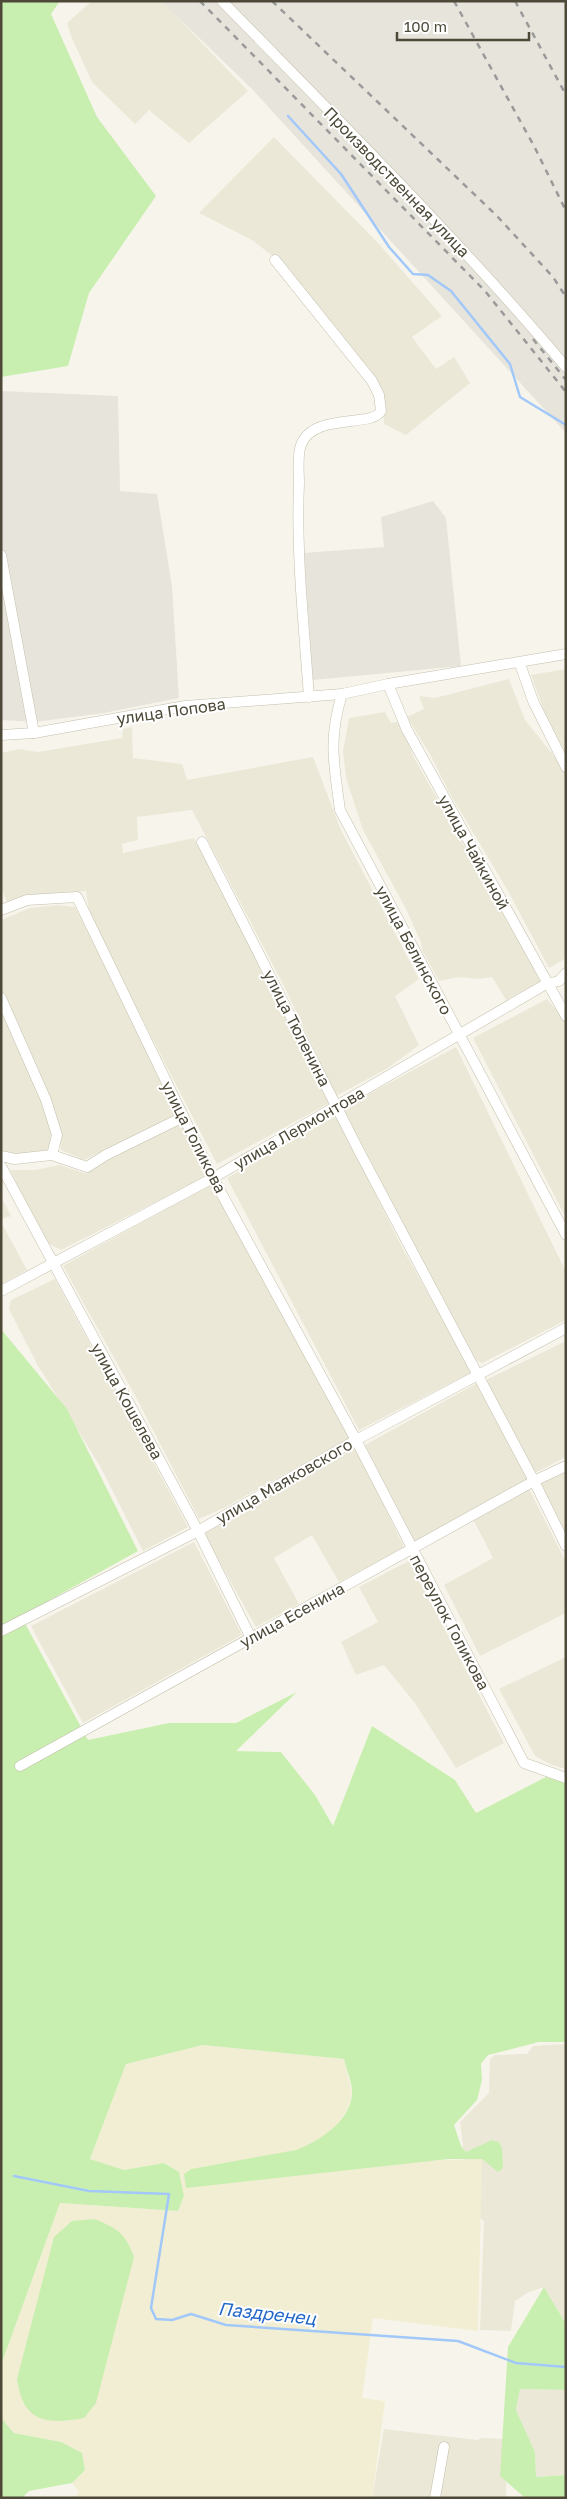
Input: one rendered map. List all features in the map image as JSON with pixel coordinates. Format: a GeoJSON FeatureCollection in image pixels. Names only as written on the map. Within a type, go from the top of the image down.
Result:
{"type":"FeatureCollection","features":[{"type":"Feature","properties":{"kind":"street","name":"Производственная улица"},"geometry":{"type":"LineString","coordinates":[[222,1],[393,176],[505,296],[566,367]]}},
{"type":"Feature","properties":{"kind":"street"},"geometry":{"type":"LineString","coordinates":[[275,260],[372,381],[381,401],[380,411],[374,418],[330,422],[309,435],[301,445],[297,524],[309,697]]}},
{"type":"Feature","properties":{"kind":"street"},"geometry":{"type":"LineString","coordinates":[[1,555],[34,732]]}},
{"type":"Feature","properties":{"kind":"street"},"geometry":{"type":"LineString","coordinates":[[342,694],[388,684],[520,664],[566,654]]}},
{"type":"Feature","properties":{"kind":"street"},"geometry":{"type":"LineString","coordinates":[[520,664],[533,702],[566,767]]}},
{"type":"Feature","properties":{"kind":"street","name":"улица Чайкиной"},"geometry":{"type":"LineString","coordinates":[[388,684],[406,730],[546,984],[566,1016]]}},
{"type":"Feature","properties":{"kind":"street","name":"улица Попова"},"geometry":{"type":"LineString","coordinates":[[1,735],[34,732],[186,706],[342,694]]}},
{"type":"Feature","properties":{"kind":"street","name":"улица Белинского"},"geometry":{"type":"LineString","coordinates":[[342,694],[334,720],[332,744],[340,810],[566,1235]]}},
{"type":"Feature","properties":{"kind":"street","name":"улица Тюленина"},"geometry":{"type":"LineString","coordinates":[[202,842],[566,1546]]}},
{"type":"Feature","properties":{"kind":"street","name":"улица Голикова"},"geometry":{"type":"LineString","coordinates":[[1,910],[27,900],[76,897],[213,1178],[356,1440]]}},
{"type":"Feature","properties":{"kind":"street","name":"улица Лермонтова"},"geometry":{"type":"LineString","coordinates":[[1,1292],[213,1178],[458,1034],[546,984],[559,981],[566,973]]}},
{"type":"Feature","properties":{"kind":"street"},"geometry":{"type":"LineString","coordinates":[[1,998],[46,1100],[57,1135],[52,1155]]}},
{"type":"Feature","properties":{"kind":"street"},"geometry":{"type":"LineString","coordinates":[[1,1156],[15,1159],[52,1155],[87,1167],[106,1155],[183,1117]]}},
{"type":"Feature","properties":{"kind":"street","name":"улица Кошелева"},"geometry":{"type":"LineString","coordinates":[[1,1166],[52,1264],[198,1531],[251,1638]]}},
{"type":"Feature","properties":{"kind":"street","name":"улица Маяковского"},"geometry":{"type":"LineString","coordinates":[[1,1631],[198,1531],[356,1440],[566,1328]]}},
{"type":"Feature","properties":{"kind":"street","name":"переулок Голикова"},"geometry":{"type":"LineString","coordinates":[[356,1440],[524,1763],[566,1778]]}},
{"type":"Feature","properties":{"kind":"street","name":"улица Есенина"},"geometry":{"type":"LineString","coordinates":[[20,1766],[534,1481],[566,1466]]}},
{"type":"Feature","properties":{"kind":"street"},"geometry":{"type":"LineString","coordinates":[[435,2498],[444,2447]]}},
{"type":"Feature","properties":{"kind":"shaded area"},"geometry":{"type":"Polygon","coordinates":[[[92,1],[162,1],[248,91],[189,143],[149,110],[135,124],[92,82],[71,36],[67,23],[92,1]]]}},
{"type":"Feature","properties":{"kind":"shaded area"},"geometry":{"type":"Polygon","coordinates":[[[161,1],[566,1],[566,433],[252,89],[161,1]]]}},
{"type":"Feature","properties":{"kind":"shaded area"},"geometry":{"type":"Polygon","coordinates":[[[274,137],[378,243],[442,316],[412,337],[436,369],[454,357],[470,383],[406,435],[384,424],[384,399],[370,373],[340,332],[279,261],[252,240],[199,213],[274,137]]]}},
{"type":"Feature","properties":{"kind":"shaded area"},"geometry":{"type":"Polygon","coordinates":[[[1,391],[118,396],[120,491],[157,494],[172,586],[179,698],[104,713],[35,722],[1,720],[1,391]]]}},
{"type":"Feature","properties":{"kind":"shaded area"},"geometry":{"type":"Polygon","coordinates":[[[433,501],[446,518],[461,666],[313,680],[304,553],[384,547],[381,517],[433,501]]]}},
{"type":"Feature","properties":{"kind":"shaded area"},"geometry":{"type":"Polygon","coordinates":[[[566,669],[566,755],[550,727],[531,675],[566,669]]]}},
{"type":"Feature","properties":{"kind":"shaded area"},"geometry":{"type":"Polygon","coordinates":[[[509,679],[525,720],[566,773],[566,958],[549,968],[508,891],[407,717],[424,709],[419,696],[435,698],[509,679]]]}},
{"type":"Feature","properties":{"kind":"shaded area"},"geometry":{"type":"Polygon","coordinates":[[[385,712],[391,723],[401,721],[413,756],[541,981],[506,1000],[492,977],[478,979],[459,977],[439,981],[422,950],[421,942],[406,909],[363,830],[346,778],[343,751],[349,718],[385,712]]]}},
{"type":"Feature","properties":{"kind":"shaded area"},"geometry":{"type":"Polygon","coordinates":[[[132,727],[133,758],[182,764],[187,780],[313,757],[341,830],[419,979],[395,996],[419,1045],[388,1068],[336,1096],[285,988],[192,810],[137,817],[138,840],[122,844],[123,853],[194,838],[247,935],[275,998],[331,1102],[217,1164],[90,918],[86,891],[29,896],[7,902],[2,889],[1,753],[19,749],[38,752],[122,738],[123,729],[132,727]]]}},
{"type":"Feature","properties":{"kind":"shaded area"},"geometry":{"type":"Polygon","coordinates":[[[58,905],[75,907],[179,1113],[84,1160],[61,1150],[58,1122],[1,992],[1,920],[30,908],[58,905]]]}},
{"type":"Feature","properties":{"kind":"shaded area"},"geometry":{"type":"Polygon","coordinates":[[[547,999],[566,1021],[566,1218],[473,1038],[547,999]]]}},
{"type":"Feature","properties":{"kind":"shaded area"},"geometry":{"type":"Polygon","coordinates":[[[1,1009],[57,1136],[48,1152],[31,1156],[1,1151],[1,1009]]]}},
{"type":"Feature","properties":{"kind":"shaded area"},"geometry":{"type":"Polygon","coordinates":[[[456,1047],[566,1272],[566,1320],[482,1363],[473,1358],[343,1108],[456,1047]]]}},
{"type":"Feature","properties":{"kind":"shaded area"},"geometry":{"type":"Polygon","coordinates":[[[336,1116],[403,1249],[472,1372],[359,1430],[227,1178],[336,1116]]]}},
{"type":"Feature","properties":{"kind":"shaded area"},"geometry":{"type":"Polygon","coordinates":[[[181,1121],[209,1175],[61,1250],[47,1243],[10,1170],[35,1170],[60,1165],[87,1174],[90,1168],[181,1121]]]}},
{"type":"Feature","properties":{"kind":"shaded area"},"geometry":{"type":"Polygon","coordinates":[[[214,1183],[349,1438],[224,1508],[199,1519],[137,1399],[63,1266],[214,1183]]]}},
{"type":"Feature","properties":{"kind":"shaded area"},"geometry":{"type":"Polygon","coordinates":[[[1,1197],[11,1216],[1,1219],[1,1197]]]}},
{"type":"Feature","properties":{"kind":"shaded area"},"geometry":{"type":"Polygon","coordinates":[[[1,1222],[27,1270],[1,1284],[1,1222]]]}},
{"type":"Feature","properties":{"kind":"shaded area"},"geometry":{"type":"Polygon","coordinates":[[[55,1279],[188,1527],[143,1551],[100,1466],[37,1364],[9,1309],[11,1300],[55,1279]]]}},
{"type":"Feature","properties":{"kind":"shaded area"},"geometry":{"type":"Polygon","coordinates":[[[566,1341],[566,1457],[535,1473],[486,1380],[566,1341]]]}},
{"type":"Feature","properties":{"kind":"shaded area"},"geometry":{"type":"Polygon","coordinates":[[[479,1382],[528,1479],[415,1542],[365,1445],[479,1382]]]}},
{"type":"Feature","properties":{"kind":"shaded area"},"geometry":{"type":"Polygon","coordinates":[[[356,1448],[404,1547],[339,1582],[312,1535],[274,1558],[299,1604],[256,1627],[204,1534],[356,1448]]]}},
{"type":"Feature","properties":{"kind":"shaded area"},"geometry":{"type":"Polygon","coordinates":[[[566,1468],[566,1534],[539,1480],[566,1468]]]}},
{"type":"Feature","properties":{"kind":"shaded area"},"geometry":{"type":"Polygon","coordinates":[[[529,1489],[566,1562],[566,1613],[480,1656],[444,1585],[493,1558],[473,1519],[529,1489]]]}},
{"type":"Feature","properties":{"kind":"shaded area"},"geometry":{"type":"Polygon","coordinates":[[[194,1542],[242,1635],[83,1723],[31,1626],[194,1542]]]}},
{"type":"Feature","properties":{"kind":"shaded area"},"geometry":{"type":"Polygon","coordinates":[[[409,1561],[504,1743],[456,1768],[415,1703],[384,1665],[356,1675],[341,1642],[378,1622],[359,1587],[409,1561]]]}},
{"type":"Feature","properties":{"kind":"shaded area"},"geometry":{"type":"Polygon","coordinates":[[[566,1657],[566,1769],[552,1765],[535,1756],[499,1689],[566,1657]]]}},
{"type":"Feature","properties":{"kind":"shaded area"},"geometry":{"type":"Polygon","coordinates":[[[566,2044],[566,2324],[544,2287],[529,2292],[515,2301],[511,2331],[480,2330],[484,2221],[480,2218],[465,2162],[460,2122],[489,2093],[490,2059],[495,2055],[527,2054],[533,2046],[566,2044]]]}},
{"type":"Feature","properties":{"kind":"shaded area"},"geometry":{"type":"Polygon","coordinates":[[[203,2045],[344,2059],[352,2093],[348,2108],[340,2121],[330,2132],[310,2145],[296,2150],[228,2164],[197,2167],[482,2159],[478,2331],[373,2318],[362,2398],[385,2401],[372,2498],[75,2498],[79,2491],[72,2483],[85,2470],[61,2442],[14,2433],[1,2418],[1,2365],[60,2203],[178,2211],[184,2196],[179,2172],[164,2163],[124,2170],[90,2159],[126,2064],[203,2045]]]}},
{"type":"Feature","properties":{"kind":"shaded area"},"geometry":{"type":"Polygon","coordinates":[[[520,2389],[566,2390],[566,2475],[536,2477],[535,2452],[516,2410],[520,2389]]]}},
{"type":"Feature","properties":{"kind":"shaded area"},"geometry":{"type":"Polygon","coordinates":[[[384,2429],[477,2440],[481,2438],[507,2439],[506,2498],[372,2498],[384,2429]]]}},
{"type":"Feature","properties":{"kind":"green space"},"geometry":{"type":"Polygon","coordinates":[[[1,1],[60,1],[51,14],[97,117],[156,196],[89,293],[68,366],[1,377],[1,1]]]}},
{"type":"Feature","properties":{"kind":"green space"},"geometry":{"type":"Polygon","coordinates":[[[1,1329],[67,1409],[138,1551],[21,1616],[88,1740],[169,1723],[236,1723],[297,1692],[236,1751],[281,1752],[315,1795],[333,1826],[372,1726],[455,1780],[476,1813],[546,1777],[566,1783],[566,2042],[539,2042],[488,2055],[481,2064],[482,2080],[477,2100],[454,2125],[461,2146],[466,2152],[492,2140],[499,2142],[502,2148],[503,2168],[498,2172],[482,2159],[449,2159],[186,2188],[184,2174],[191,2169],[296,2150],[323,2136],[332,2129],[346,2113],[352,2094],[344,2059],[203,2045],[126,2064],[90,2159],[124,2170],[164,2163],[179,2172],[184,2196],[178,2211],[60,2203],[1,2365],[1,1329]]]}},
{"type":"Feature","properties":{"kind":"green space"},"geometry":{"type":"Polygon","coordinates":[[[95,2219],[120,2233],[127,2242],[134,2257],[96,2403],[84,2418],[58,2421],[47,2420],[31,2412],[25,2404],[17,2379],[54,2237],[72,2221],[95,2219]]]}},
{"type":"Feature","properties":{"kind":"green space"},"geometry":{"type":"Polygon","coordinates":[[[544,2287],[566,2324],[566,2390],[520,2389],[516,2410],[535,2452],[536,2477],[566,2475],[566,2498],[525,2498],[500,2476],[508,2347],[544,2287]]]}},
{"type":"Feature","properties":{"kind":"green space"},"geometry":{"type":"Polygon","coordinates":[[[1,2418],[14,2433],[61,2442],[82,2453],[85,2470],[72,2483],[29,2491],[22,2498],[1,2498],[1,2418]]]}},
{"type":"Feature","properties":{"kind":"waterway"},"geometry":{"type":"LineString","coordinates":[[288,116],[341,174],[389,247],[413,274],[428,275],[451,291],[510,364],[520,397],[566,425]]}},
{"type":"Feature","properties":{"kind":"waterway","name":"Паздренец"},"geometry":{"type":"LineString","coordinates":[[14,2176],[89,2191],[169,2194],[151,2308],[156,2319],[172,2320],[191,2314],[226,2325],[458,2341],[516,2363],[566,2367]]}},
{"type":"Feature","properties":{"kind":"railway"},"geometry":{"type":"LineString","coordinates":[[200,1],[485,291],[566,392]]}},
{"type":"Feature","properties":{"kind":"railway"},"geometry":{"type":"LineString","coordinates":[[272,1],[497,216],[553,277],[566,297]]}},
{"type":"Feature","properties":{"kind":"railway"},"geometry":{"type":"LineString","coordinates":[[454,1],[534,146],[566,211]]}},
{"type":"Feature","properties":{"kind":"railway"},"geometry":{"type":"LineString","coordinates":[[515,1],[566,95]]}},
{"type":"Feature","properties":{"kind":"railway"},"geometry":{"type":"LineString","coordinates":[[533,339],[566,380]]}}]}
